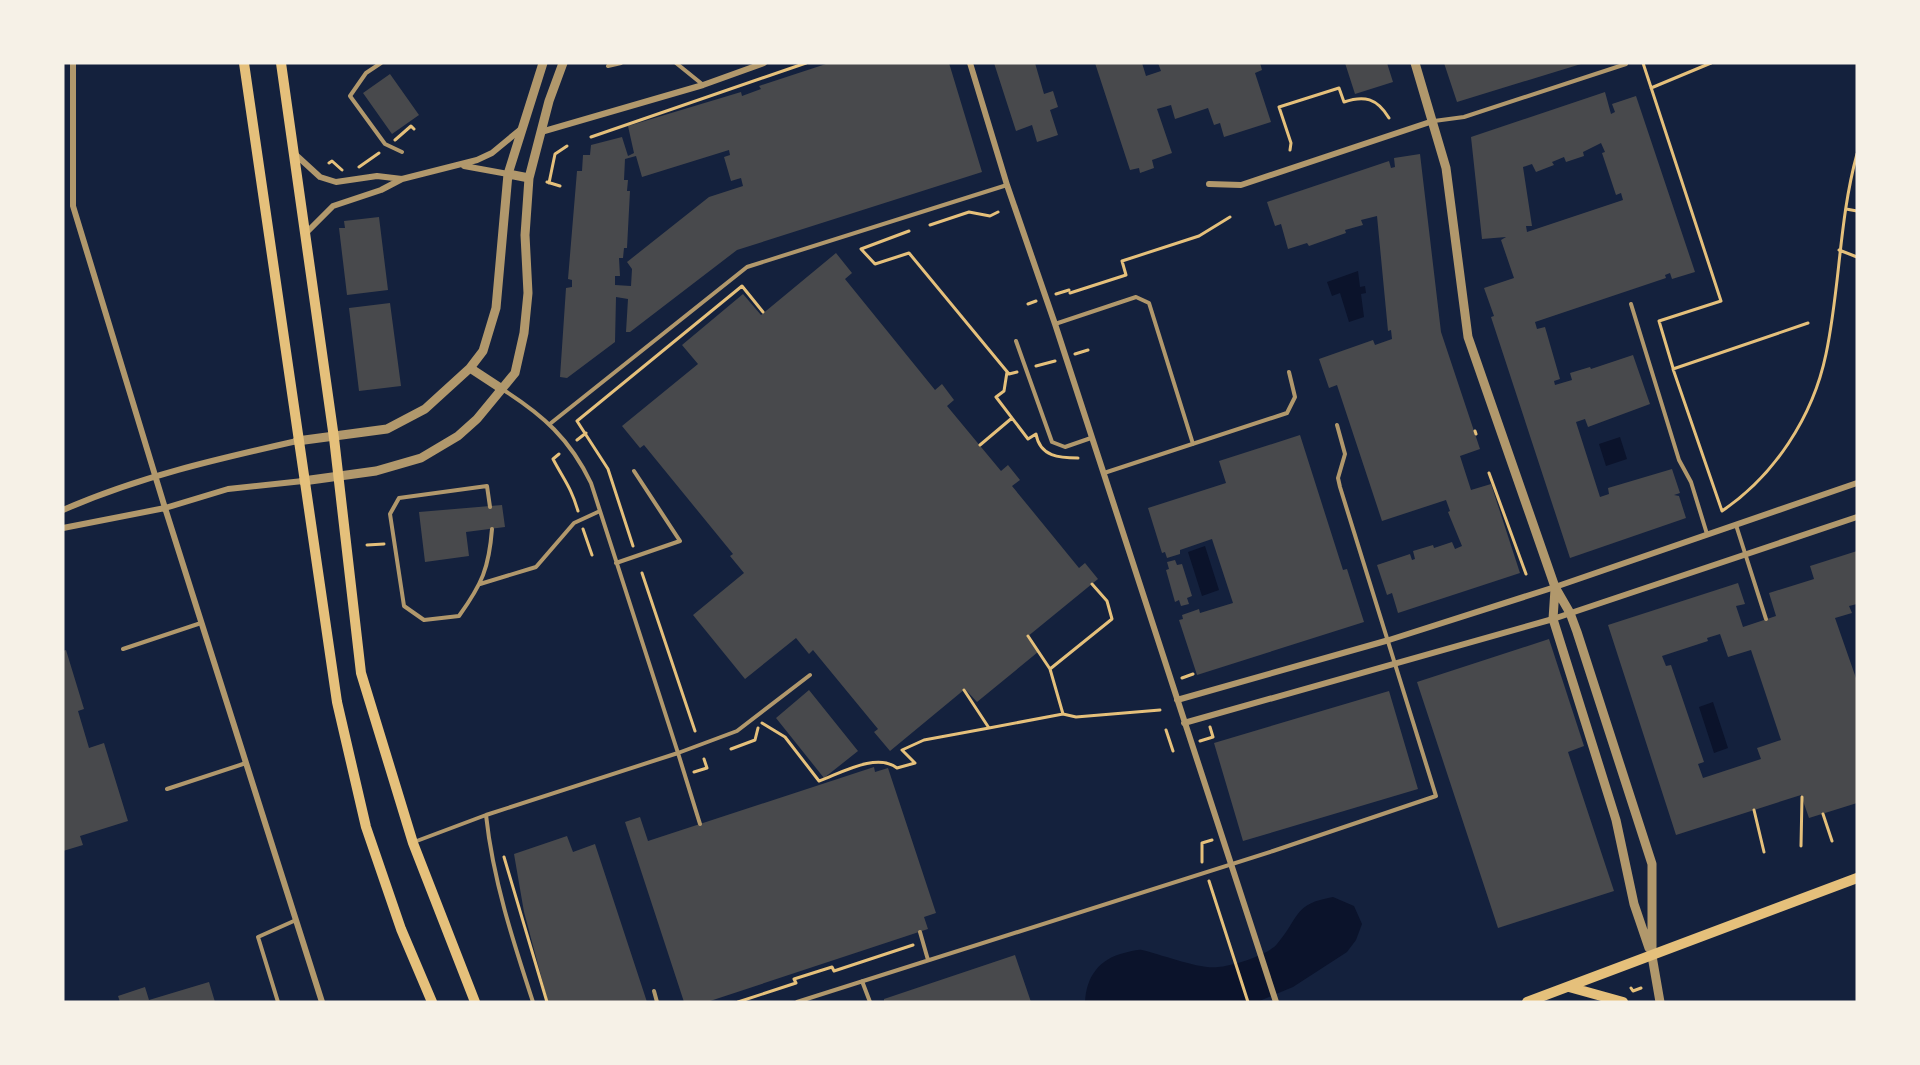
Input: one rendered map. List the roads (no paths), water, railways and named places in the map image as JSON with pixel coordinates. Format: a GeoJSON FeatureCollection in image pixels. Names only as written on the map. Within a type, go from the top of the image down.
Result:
{"type":"FeatureCollection","features":[{"type":"Feature","properties":{"kind":"main road"},"geometry":{"type":"LineString","coordinates":[[244,63],[297,441],[337,702],[366,827],[401,929],[432,1002]]}},
{"type":"Feature","properties":{"kind":"main road"},"geometry":{"type":"LineString","coordinates":[[281,63],[334,438],[361,673],[413,843],[475,1002]]}},
{"type":"Feature","properties":{"kind":"main road"},"geometry":{"type":"LineString","coordinates":[[1527,1002],[1539,1000],[1569,986],[1857,878]]}},
{"type":"Feature","properties":{"kind":"main road"},"geometry":{"type":"LineString","coordinates":[[1569,986],[1623,1002]]}},
{"type":"Feature","properties":{"kind":"street"},"geometry":{"type":"LineString","coordinates":[[73,63],[73,206],[165,508],[322,1002]]}},
{"type":"Feature","properties":{"kind":"street"},"geometry":{"type":"LineString","coordinates":[[63,510],[100,494],[155,476],[297,441],[334,438],[387,429],[425,409],[470,368],[483,351],[496,308],[508,174],[543,63]]}},
{"type":"Feature","properties":{"kind":"street"},"geometry":{"type":"LineString","coordinates":[[63,528],[165,508],[228,489],[376,471],[421,458],[471,424],[515,373],[524,333],[528,294],[525,235],[529,178],[549,101],[563,63]]}},
{"type":"Feature","properties":{"kind":"street"},"geometry":{"type":"LineString","coordinates":[[542,132],[703,85],[764,63]]}},
{"type":"Feature","properties":{"kind":"street"},"geometry":{"type":"LineString","coordinates":[[970,63],[1007,186],[1055,324],[1102,474],[1276,1002]]}},
{"type":"Feature","properties":{"kind":"street"},"geometry":{"type":"LineString","coordinates":[[1415,63],[1434,121],[1450,195],[1468,337],[1555,587],[1570,613],[1633,798],[1652,864],[1652,956]]}},
{"type":"Feature","properties":{"kind":"street"},"geometry":{"type":"LineString","coordinates":[[1209,184],[1241,186],[1434,121]]}},
{"type":"Feature","properties":{"kind":"street"},"geometry":{"type":"LineString","coordinates":[[306,233],[333,206],[381,190],[402,179],[460,165],[492,153],[524,126]]}},
{"type":"Feature","properties":{"kind":"street"},"geometry":{"type":"LineString","coordinates":[[293,153],[320,177],[336,182],[377,176],[402,179]]}},
{"type":"Feature","properties":{"kind":"street"},"geometry":{"type":"LineString","coordinates":[[460,165],[529,178]]}},
{"type":"Feature","properties":{"kind":"street"},"geometry":{"type":"LineString","coordinates":[[470,368],[502,389]]}},
{"type":"Feature","properties":{"kind":"street"},"geometry":{"type":"LineString","coordinates":[[1177,700],[1389,640],[1555,587],[1857,483]]}},
{"type":"Feature","properties":{"kind":"street"},"geometry":{"type":"LineString","coordinates":[[1184,723],[1553,620],[1857,517]]}},
{"type":"Feature","properties":{"kind":"street"},"geometry":{"type":"LineString","coordinates":[[1555,587],[1553,620],[1616,820],[1634,904],[1652,956],[1660,1002]]}},
{"type":"Feature","properties":{"kind":"lane"},"geometry":{"type":"LineString","coordinates":[[381,63],[366,74],[350,96],[385,144],[402,152]]}},
{"type":"Feature","properties":{"kind":"lane"},"geometry":{"type":"LineString","coordinates":[[610,63],[608,66],[621,63]]}},
{"type":"Feature","properties":{"kind":"lane"},"geometry":{"type":"LineString","coordinates":[[676,63],[703,85]]}},
{"type":"Feature","properties":{"kind":"lane"},"geometry":{"type":"LineString","coordinates":[[1434,121],[1464,117],[1626,64]]}},
{"type":"Feature","properties":{"kind":"lane"},"geometry":{"type":"LineString","coordinates":[[551,423],[747,267],[1007,186]]}},
{"type":"Feature","properties":{"kind":"lane"},"geometry":{"type":"LineString","coordinates":[[1055,324],[1136,297],[1149,303],[1192,444]]}},
{"type":"Feature","properties":{"kind":"lane"},"geometry":{"type":"LineString","coordinates":[[1631,304],[1679,460],[1691,483],[1707,535]]}},
{"type":"Feature","properties":{"kind":"lane"},"geometry":{"type":"LineString","coordinates":[[1016,341],[1052,442],[1065,447],[1091,438]]}},
{"type":"Feature","properties":{"kind":"lane"},"geometry":{"type":"LineString","coordinates":[[1102,474],[1287,413],[1295,397],[1289,372]]}},
{"type":"Feature","properties":{"kind":"lane"},"geometry":{"type":"LineString","coordinates":[[502,389],[551,423],[582,463],[600,511],[700,824]]}},
{"type":"Feature","properties":{"kind":"lane"},"geometry":{"type":"LineString","coordinates":[[797,1002],[1231,865],[1436,796],[1340,487],[1338,478],[1345,454],[1337,425]]}},
{"type":"Feature","properties":{"kind":"lane"},"geometry":{"type":"LineString","coordinates":[[616,563],[680,541],[634,471]]}},
{"type":"Feature","properties":{"kind":"lane"},"geometry":{"type":"LineString","coordinates":[[490,507],[487,486],[399,498],[390,514],[404,606],[424,620],[459,616],[479,584],[489,561],[492,529]]}},
{"type":"Feature","properties":{"kind":"lane"},"geometry":{"type":"LineString","coordinates":[[479,584],[536,567],[574,523],[600,511]]}},
{"type":"Feature","properties":{"kind":"lane"},"geometry":{"type":"LineString","coordinates":[[1736,525],[1766,619]]}},
{"type":"Feature","properties":{"kind":"lane"},"geometry":{"type":"LineString","coordinates":[[123,649],[201,623]]}},
{"type":"Feature","properties":{"kind":"lane"},"geometry":{"type":"LineString","coordinates":[[413,843],[486,815],[678,753],[737,731],[810,675]]}},
{"type":"Feature","properties":{"kind":"lane"},"geometry":{"type":"LineString","coordinates":[[167,789],[246,762]]}},
{"type":"Feature","properties":{"kind":"lane"},"geometry":{"type":"LineString","coordinates":[[486,815],[489,847],[508,925],[533,1002]]}},
{"type":"Feature","properties":{"kind":"lane"},"geometry":{"type":"LineString","coordinates":[[278,1002],[258,937],[296,920]]}},
{"type":"Feature","properties":{"kind":"lane"},"geometry":{"type":"LineString","coordinates":[[920,932],[928,960]]}},
{"type":"Feature","properties":{"kind":"lane"},"geometry":{"type":"LineString","coordinates":[[862,981],[870,1002]]}},
{"type":"Feature","properties":{"kind":"lane"},"geometry":{"type":"LineString","coordinates":[[654,991],[657,1002]]}},
{"type":"Feature","properties":{"kind":"lane"},"geometry":{"type":"LineString","coordinates":[[819,995],[821,1002]]}},
{"type":"Feature","properties":{"kind":"water"},"geometry":{"type":"Polygon","coordinates":[[[1358,271],[1360,287],[1365,286],[1366,293],[1361,294],[1364,317],[1349,322],[1340,293],[1332,296],[1327,282],[1358,271]]]}},
{"type":"Feature","properties":{"kind":"water"},"geometry":{"type":"Polygon","coordinates":[[[1620,437],[1627,459],[1606,466],[1599,444],[1620,437]]]}},
{"type":"Feature","properties":{"kind":"water"},"geometry":{"type":"Polygon","coordinates":[[[1205,546],[1219,590],[1202,596],[1188,552],[1205,546]]]}},
{"type":"Feature","properties":{"kind":"water"},"geometry":{"type":"Polygon","coordinates":[[[1713,702],[1728,748],[1714,753],[1699,707],[1713,702]]]}},
{"type":"Feature","properties":{"kind":"water"},"geometry":{"type":"Polygon","coordinates":[[[1333,897],[1354,906],[1362,924],[1356,940],[1347,952],[1293,987],[1257,1002],[1085,1002],[1091,977],[1101,965],[1115,956],[1140,950],[1201,966],[1232,965],[1258,956],[1272,948],[1304,908],[1311,903],[1333,897]]]}}]}
